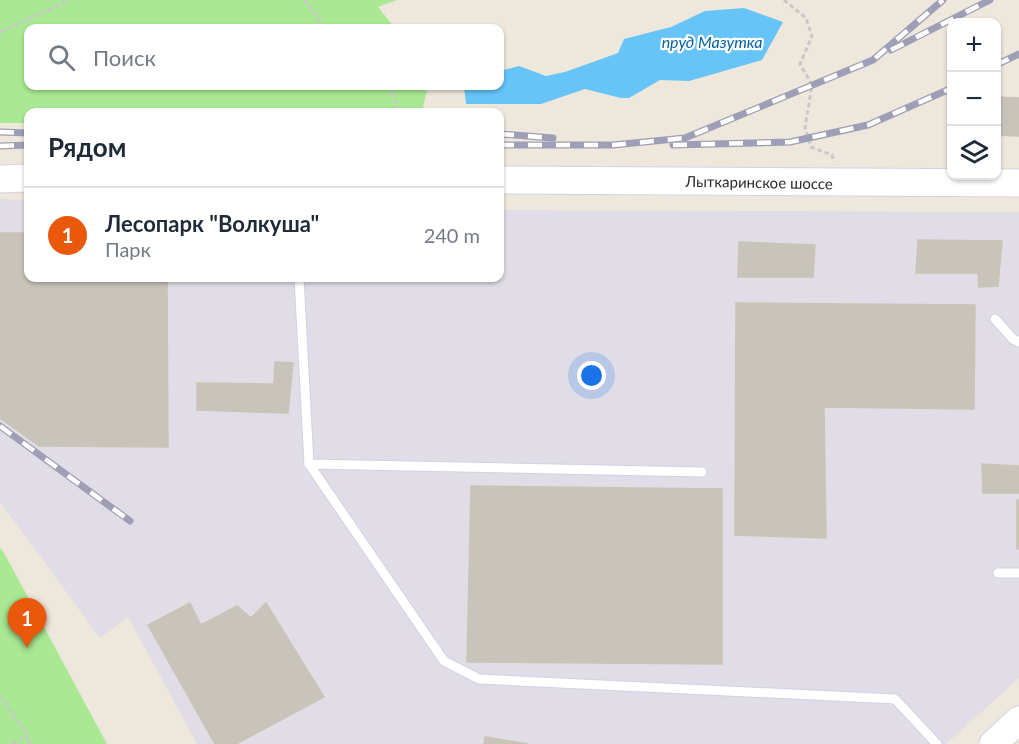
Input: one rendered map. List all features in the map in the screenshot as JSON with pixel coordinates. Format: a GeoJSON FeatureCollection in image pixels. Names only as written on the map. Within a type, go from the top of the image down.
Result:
{"type":"FeatureCollection","features":[{"type":"Feature","properties":{"kind":"main road"},"geometry":{"type":"LineString","coordinates":[[0,179],[24,178]]}},
{"type":"Feature","properties":{"kind":"main road","name":"Лыткаринское шоссе"},"geometry":{"type":"LineString","coordinates":[[504,180],[1019,183]]}},
{"type":"Feature","properties":{"kind":"main road"},"geometry":{"type":"LineString","coordinates":[[993,744],[1019,720]]}},
{"type":"Feature","properties":{"kind":"lane"},"geometry":{"type":"LineString","coordinates":[[299,282],[309,464],[444,661],[479,679],[895,699],[937,744]]}},
{"type":"Feature","properties":{"kind":"lane"},"geometry":{"type":"LineString","coordinates":[[995,319],[1013,339],[1019,342]]}},
{"type":"Feature","properties":{"kind":"lane"},"geometry":{"type":"LineString","coordinates":[[309,464],[702,472]]}},
{"type":"Feature","properties":{"kind":"lane"},"geometry":{"type":"LineString","coordinates":[[998,573],[1019,573]]}},
{"type":"Feature","properties":{"kind":"path"},"geometry":{"type":"LineString","coordinates":[[0,32],[70,0]]}},
{"type":"Feature","properties":{"kind":"path"},"geometry":{"type":"LineString","coordinates":[[305,0],[322,24]]}},
{"type":"Feature","properties":{"kind":"path"},"geometry":{"type":"LineString","coordinates":[[784,0],[806,18],[812,36],[800,64],[812,85],[805,128],[811,147],[832,155],[840,183]]}},
{"type":"Feature","properties":{"kind":"path"},"geometry":{"type":"LineString","coordinates":[[390,90],[398,108]]}},
{"type":"Feature","properties":{"kind":"path"},"geometry":{"type":"LineString","coordinates":[[0,696],[28,736],[30,744]]}},
{"type":"Feature","properties":{"kind":"path"},"geometry":{"type":"LineString","coordinates":[[12,744],[28,736]]}},
{"type":"Feature","properties":{"kind":"shaded area"},"geometry":{"type":"Polygon","coordinates":[[[0,199],[24,200],[24,282],[504,282],[504,210],[1019,212],[1019,678],[946,744],[197,744],[128,617],[100,638],[0,502],[0,199]]]}},
{"type":"Feature","properties":{"kind":"green space"},"geometry":{"type":"Polygon","coordinates":[[[0,0],[397,0],[378,7],[392,24],[24,24],[24,90],[427,90],[423,108],[24,108],[24,123],[0,123],[0,0]]]}},
{"type":"Feature","properties":{"kind":"green space"},"geometry":{"type":"Polygon","coordinates":[[[0,548],[3,551],[107,744],[0,744],[0,548]]]}},
{"type":"Feature","properties":{"kind":"water","name":"пруд Мазутка"},"geometry":{"type":"Polygon","coordinates":[[[744,8],[783,22],[762,60],[689,81],[660,80],[629,98],[585,89],[541,104],[466,104],[464,90],[504,90],[504,70],[519,66],[546,76],[565,72],[618,53],[624,39],[671,27],[705,11],[744,8]]]}},
{"type":"Feature","properties":{"kind":"building"},"geometry":{"type":"Polygon","coordinates":[[[1001,97],[1019,98],[1019,136],[1001,135],[1001,97]]]}},
{"type":"Feature","properties":{"kind":"building"},"geometry":{"type":"Polygon","coordinates":[[[0,233],[24,233],[24,282],[167,282],[168,447],[39,446],[0,418],[0,233]]]}},
{"type":"Feature","properties":{"kind":"building"},"geometry":{"type":"Polygon","coordinates":[[[918,240],[1002,241],[998,286],[979,287],[978,273],[916,273],[918,240]]]}},
{"type":"Feature","properties":{"kind":"building"},"geometry":{"type":"Polygon","coordinates":[[[739,242],[815,245],[813,277],[738,277],[739,242]]]}},
{"type":"Feature","properties":{"kind":"building"},"geometry":{"type":"Polygon","coordinates":[[[736,303],[975,305],[974,409],[824,407],[826,538],[735,535],[736,303]]]}},
{"type":"Feature","properties":{"kind":"building"},"geometry":{"type":"Polygon","coordinates":[[[275,362],[293,363],[288,413],[197,410],[197,383],[274,384],[275,362]]]}},
{"type":"Feature","properties":{"kind":"building"},"geometry":{"type":"Polygon","coordinates":[[[982,464],[1019,466],[1019,493],[983,493],[982,464]]]}},
{"type":"Feature","properties":{"kind":"building"},"geometry":{"type":"Polygon","coordinates":[[[471,486],[722,489],[722,664],[467,662],[471,486]]]}},
{"type":"Feature","properties":{"kind":"building"},"geometry":{"type":"Polygon","coordinates":[[[1017,500],[1019,500],[1019,549],[1017,549],[1017,500]]]}},
{"type":"Feature","properties":{"kind":"building"},"geometry":{"type":"Polygon","coordinates":[[[190,603],[201,625],[237,606],[251,618],[266,603],[324,697],[236,744],[215,744],[148,625],[190,603]]]}},
{"type":"Feature","properties":{"kind":"building"},"geometry":{"type":"Polygon","coordinates":[[[485,737],[528,744],[484,744],[485,737]]]}},
{"type":"Feature","properties":{"kind":"railway"},"geometry":{"type":"LineString","coordinates":[[504,145],[613,145],[685,138],[873,60],[943,0]]}},
{"type":"Feature","properties":{"kind":"railway"},"geometry":{"type":"LineString","coordinates":[[891,50],[990,0]]}},
{"type":"Feature","properties":{"kind":"railway"},"geometry":{"type":"LineString","coordinates":[[1001,63],[1019,54]]}},
{"type":"Feature","properties":{"kind":"railway"},"geometry":{"type":"LineString","coordinates":[[673,145],[790,142],[868,125],[947,90]]}},
{"type":"Feature","properties":{"kind":"railway"},"geometry":{"type":"LineString","coordinates":[[0,132],[24,133]]}},
{"type":"Feature","properties":{"kind":"railway"},"geometry":{"type":"LineString","coordinates":[[504,134],[553,138]]}},
{"type":"Feature","properties":{"kind":"railway"},"geometry":{"type":"LineString","coordinates":[[0,146],[24,145]]}},
{"type":"Feature","properties":{"kind":"railway"},"geometry":{"type":"LineString","coordinates":[[0,426],[130,521]]}},
{"type":"Feature","properties":{"kind":"place","name":"Лесопарк \"Волкуша\""},"geometry":{"type":"Point","coordinates":[27,648]}}]}
